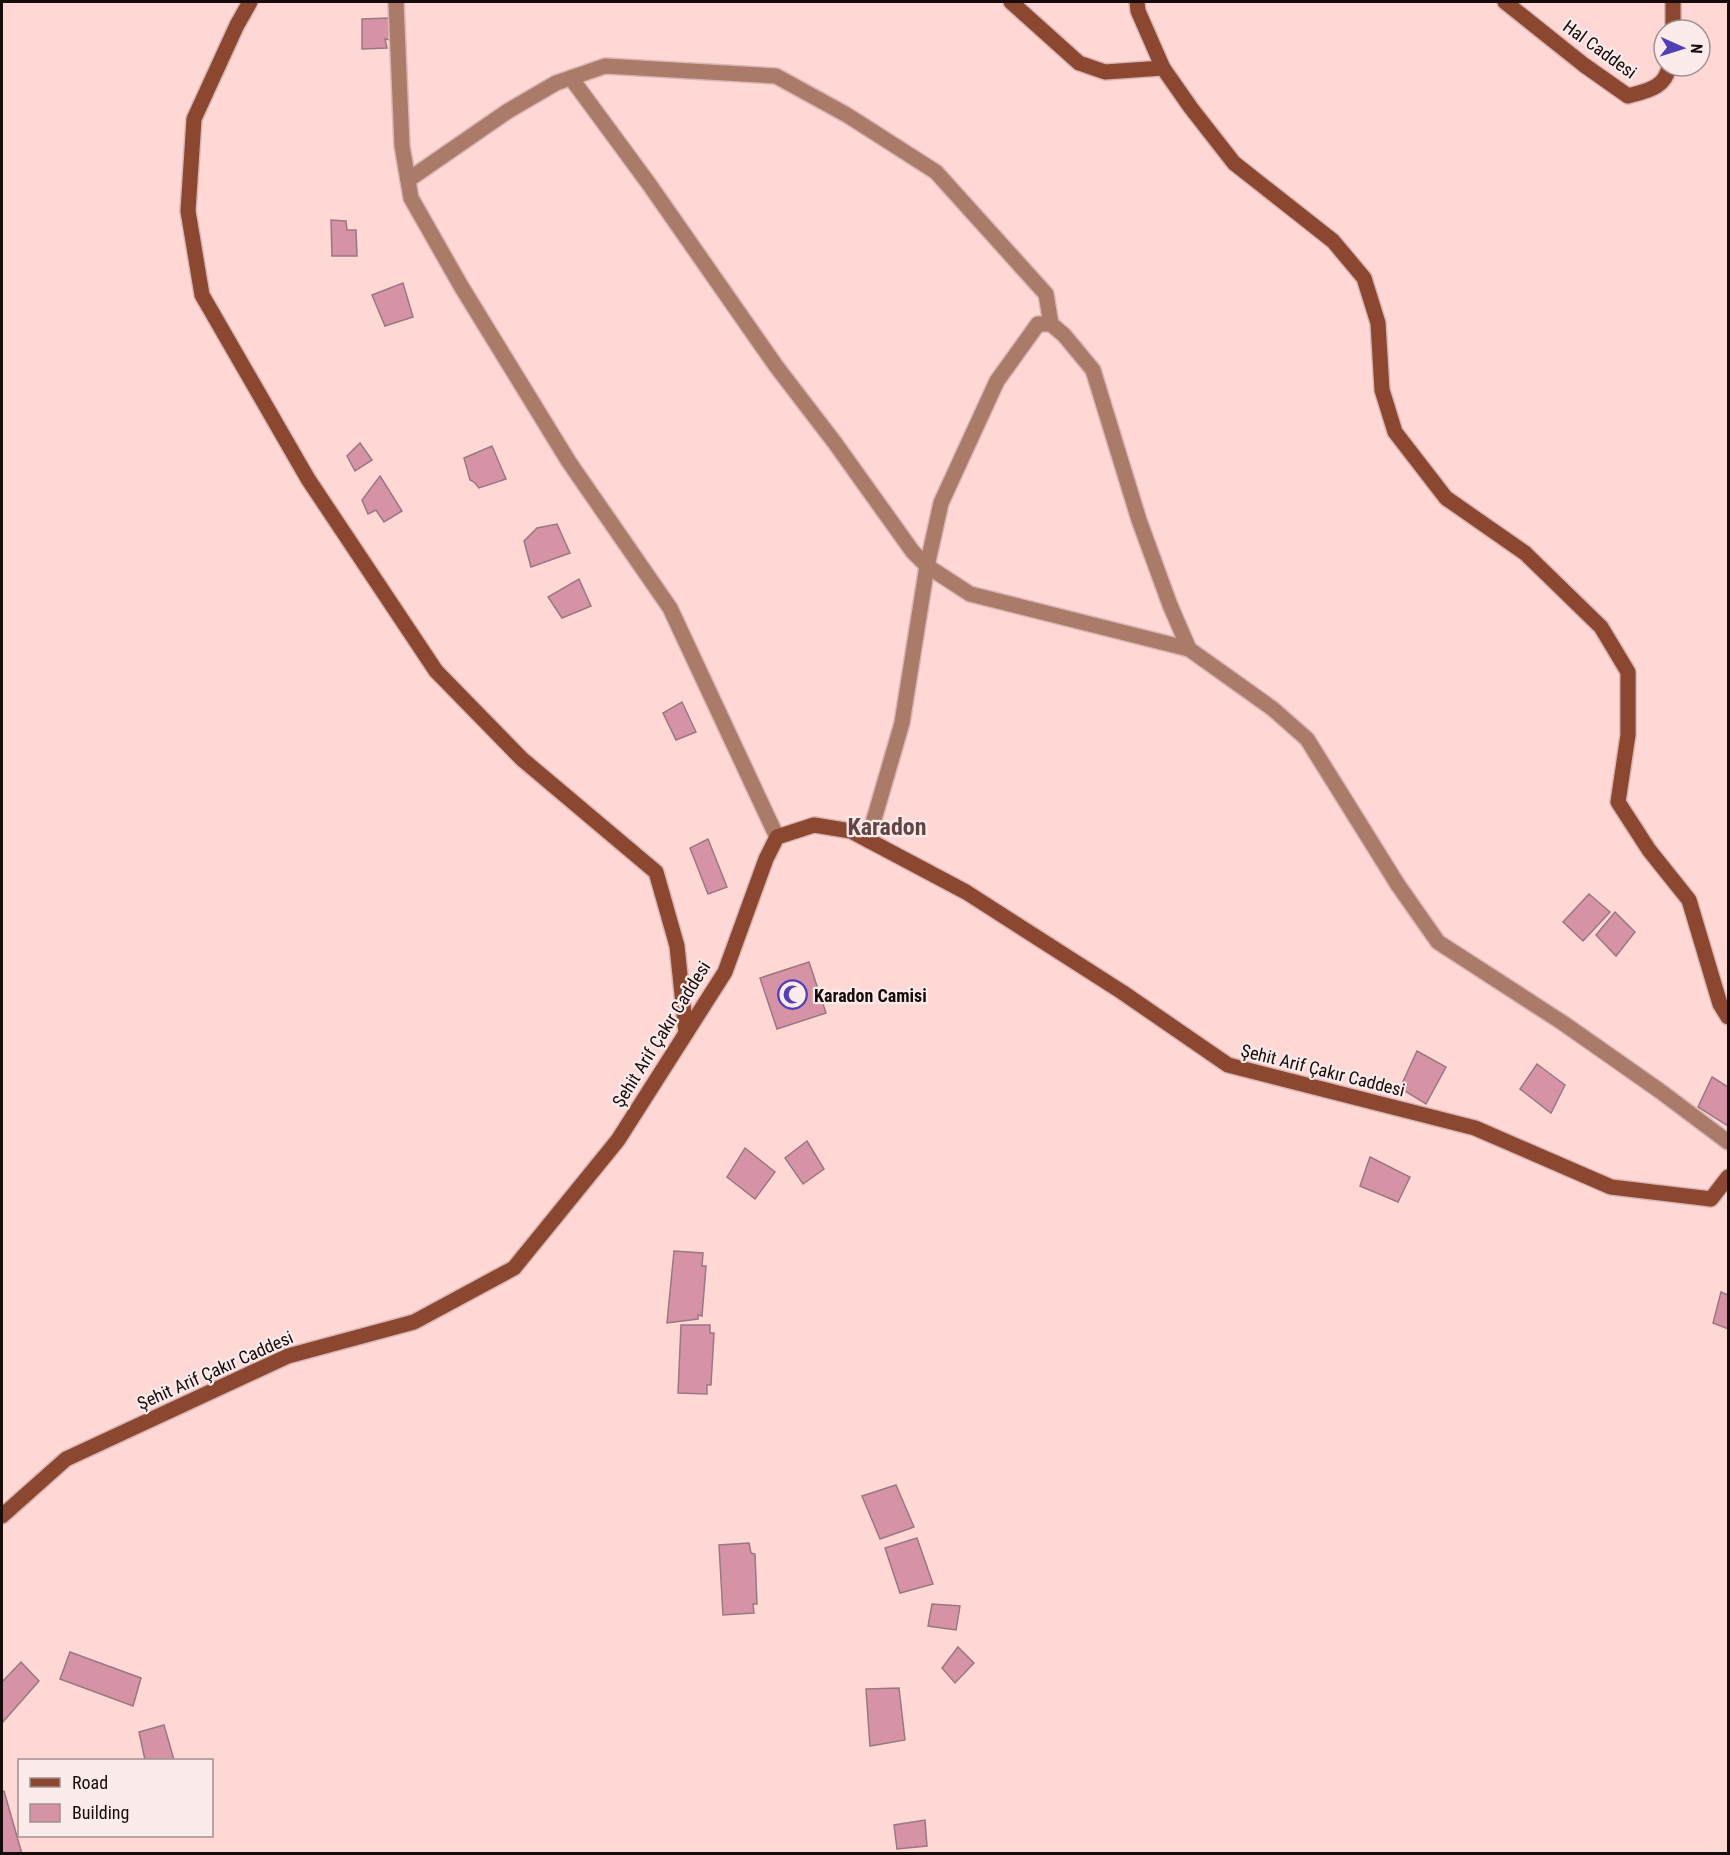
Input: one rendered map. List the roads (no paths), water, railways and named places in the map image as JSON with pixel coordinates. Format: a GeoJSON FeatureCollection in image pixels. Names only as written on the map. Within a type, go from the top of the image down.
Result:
{"type":"FeatureCollection","features":[{"type":"Feature","properties":{"kind":"street"},"geometry":{"type":"LineString","coordinates":[[250,2],[194,118],[188,211],[202,295],[308,479],[436,671],[522,759],[656,872],[677,946],[686,1033]]}},
{"type":"Feature","properties":{"kind":"street"},"geometry":{"type":"LineString","coordinates":[[396,2],[402,146],[411,198],[461,286],[569,462],[670,609],[777,837]]}},
{"type":"Feature","properties":{"kind":"street"},"geometry":{"type":"LineString","coordinates":[[1011,2],[1079,63],[1105,72],[1163,68]]}},
{"type":"Feature","properties":{"kind":"street"},"geometry":{"type":"LineString","coordinates":[[1137,2],[1138,11],[1163,68],[1234,163],[1333,241],[1364,278],[1378,323],[1382,390],[1395,432],[1446,498],[1525,553],[1601,627],[1629,672],[1628,735],[1618,802],[1649,850],[1689,900],[1720,1004],[1728,1017]]}},
{"type":"Feature","properties":{"kind":"street","name":"Hal Caddesi"},"geometry":{"type":"LineString","coordinates":[[1505,2],[1584,65],[1628,96],[1654,89],[1663,78]]}},
{"type":"Feature","properties":{"kind":"street"},"geometry":{"type":"LineString","coordinates":[[1673,2],[1673,18]]}},
{"type":"Feature","properties":{"kind":"street"},"geometry":{"type":"LineString","coordinates":[[408,180],[508,111],[556,83],[605,66],[776,76],[847,115],[936,172],[1046,294],[1051,324]]}},
{"type":"Feature","properties":{"kind":"street"},"geometry":{"type":"LineString","coordinates":[[572,78],[776,366],[835,442],[913,552],[927,566],[970,594],[1189,649],[1274,709],[1307,739],[1398,885],[1438,942],[1563,1023],[1728,1142]]}},
{"type":"Feature","properties":{"kind":"street"},"geometry":{"type":"LineString","coordinates":[[868,840],[902,723],[927,566],[942,503],[998,381],[1038,324],[1051,324],[1064,335],[1093,370],[1139,520],[1170,605],[1189,649]]}},
{"type":"Feature","properties":{"kind":"street","name":"Şehit Arif Çakır Caddesi"},"geometry":{"type":"LineString","coordinates":[[2,1516],[66,1459],[288,1356],[414,1322],[514,1268],[618,1140],[725,972],[766,859],[777,837],[814,825],[851,831],[966,892],[1122,992],[1228,1065],[1475,1128],[1611,1187],[1711,1199],[1728,1177]]}},
{"type":"Feature","properties":{"kind":"place","name":"Karadon Camisi"},"geometry":{"type":"Point","coordinates":[793,995]}},
{"type":"Feature","properties":{"kind":"district","name":"Karadon"},"geometry":{"type":"Point","coordinates":[887,827]}}]}
